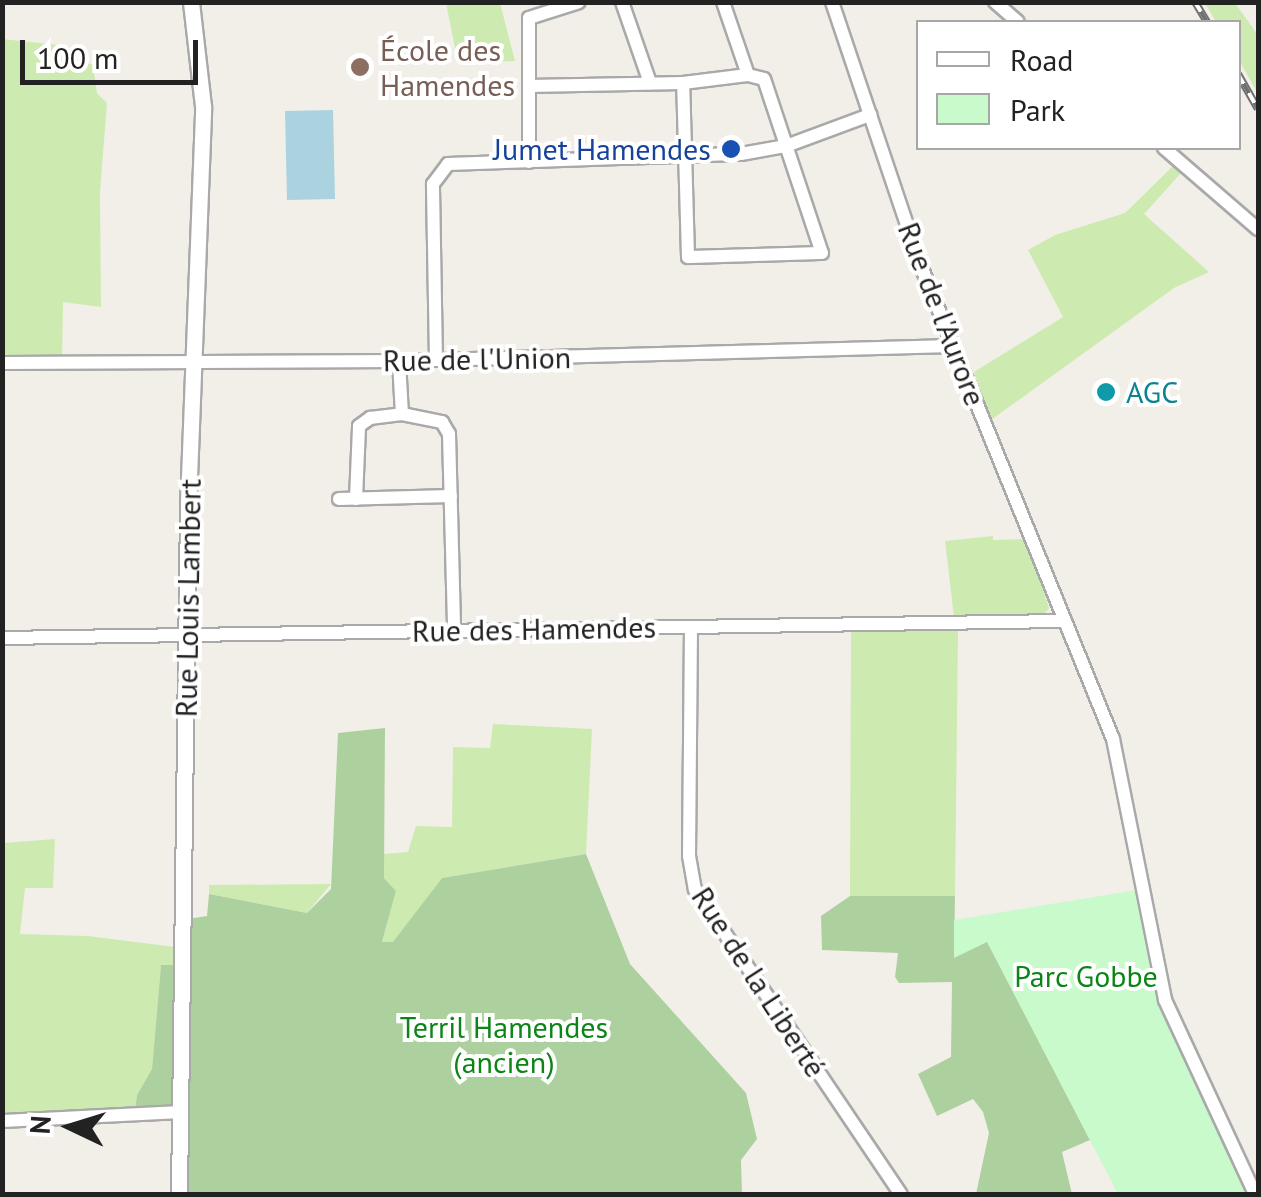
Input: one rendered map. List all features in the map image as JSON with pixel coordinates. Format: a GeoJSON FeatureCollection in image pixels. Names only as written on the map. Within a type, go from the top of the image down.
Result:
{"type":"FeatureCollection","features":[{"type":"Feature","properties":{"kind":"street","name":"Rue Louis Lambert"},"geometry":{"type":"LineString","coordinates":[[179,1194],[192,364],[203,106],[191,2]]}},
{"type":"Feature","properties":{"kind":"street"},"geometry":{"type":"LineString","coordinates":[[530,162],[529,18],[579,2]]}},
{"type":"Feature","properties":{"kind":"street"},"geometry":{"type":"LineString","coordinates":[[622,2],[650,84]]}},
{"type":"Feature","properties":{"kind":"street"},"geometry":{"type":"LineString","coordinates":[[724,2],[748,75]]}},
{"type":"Feature","properties":{"kind":"street","name":"Rue de l'Aurore"},"geometry":{"type":"LineString","coordinates":[[832,2],[952,346],[1113,739],[1165,1000],[1255,1194]]}},
{"type":"Feature","properties":{"kind":"street"},"geometry":{"type":"LineString","coordinates":[[995,2],[1016,20]]}},
{"type":"Feature","properties":{"kind":"street"},"geometry":{"type":"LineString","coordinates":[[529,86],[684,83],[748,75],[764,79],[822,253],[688,256],[684,83]]}},
{"type":"Feature","properties":{"kind":"street"},"geometry":{"type":"LineString","coordinates":[[436,360],[433,184],[438,172],[448,164],[684,158],[786,146],[870,115]]}},
{"type":"Feature","properties":{"kind":"street"},"geometry":{"type":"LineString","coordinates":[[1166,150],[1258,229]]}},
{"type":"Feature","properties":{"kind":"street","name":"Rue de l'Union"},"geometry":{"type":"LineString","coordinates":[[2,363],[400,361],[952,346]]}},
{"type":"Feature","properties":{"kind":"street"},"geometry":{"type":"LineString","coordinates":[[400,361],[402,414]]}},
{"type":"Feature","properties":{"kind":"street"},"geometry":{"type":"LineString","coordinates":[[356,499],[355,440],[359,426],[370,418],[402,414],[442,422],[449,434],[454,630]]}},
{"type":"Feature","properties":{"kind":"street"},"geometry":{"type":"LineString","coordinates":[[339,500],[451,496]]}},
{"type":"Feature","properties":{"kind":"street","name":"Rue des Hamendes"},"geometry":{"type":"LineString","coordinates":[[2,638],[1065,621]]}},
{"type":"Feature","properties":{"kind":"street","name":"Rue de la Liberté"},"geometry":{"type":"LineString","coordinates":[[690,627],[689,856],[695,889],[901,1194]]}},
{"type":"Feature","properties":{"kind":"street"},"geometry":{"type":"LineString","coordinates":[[2,1121],[180,1112]]}},
{"type":"Feature","properties":{"kind":"green space"},"geometry":{"type":"Polygon","coordinates":[[[446,3],[500,3],[515,61],[458,63],[446,3]]]}},
{"type":"Feature","properties":{"kind":"green space"},"geometry":{"type":"Polygon","coordinates":[[[1205,3],[1235,3],[1258,35],[1258,94],[1241,64],[1241,20],[1215,20],[1205,3]]]}},
{"type":"Feature","properties":{"kind":"green space"},"geometry":{"type":"Polygon","coordinates":[[[2,39],[69,46],[78,59],[93,65],[97,93],[107,103],[100,192],[101,307],[63,302],[62,363],[3,363],[2,39]]]}},
{"type":"Feature","properties":{"kind":"green space"},"geometry":{"type":"Polygon","coordinates":[[[1174,165],[1182,172],[1144,214],[1209,272],[1174,288],[991,420],[974,372],[1063,317],[1028,250],[1055,235],[1125,213],[1174,165]]]}},
{"type":"Feature","properties":{"kind":"green space"},"geometry":{"type":"Polygon","coordinates":[[[993,536],[993,540],[1027,539],[1049,608],[1043,616],[954,617],[945,541],[993,536]]]}},
{"type":"Feature","properties":{"kind":"green space"},"geometry":{"type":"Polygon","coordinates":[[[958,630],[955,896],[850,897],[851,632],[958,630]]]}},
{"type":"Feature","properties":{"kind":"green space"},"geometry":{"type":"Polygon","coordinates":[[[493,724],[592,729],[586,854],[442,878],[393,943],[382,942],[396,891],[384,878],[384,854],[408,852],[416,826],[452,827],[453,747],[490,748],[493,724]]]}},
{"type":"Feature","properties":{"kind":"green space","name":"Terril Hamendes (ancien)"},"geometry":{"type":"Polygon","coordinates":[[[385,728],[384,878],[396,891],[382,942],[393,942],[442,878],[586,854],[630,964],[746,1093],[757,1139],[741,1160],[742,1194],[183,1194],[183,1098],[167,1109],[135,1111],[137,1095],[152,1069],[161,965],[187,965],[188,919],[207,916],[209,894],[307,913],[331,889],[338,733],[385,728]]]}},
{"type":"Feature","properties":{"kind":"green space"},"geometry":{"type":"Polygon","coordinates":[[[55,839],[53,888],[25,888],[20,934],[88,936],[183,948],[187,965],[161,966],[152,1069],[137,1095],[135,1118],[3,1127],[3,843],[55,839]]]}},
{"type":"Feature","properties":{"kind":"green space"},"geometry":{"type":"Polygon","coordinates":[[[331,884],[307,913],[209,894],[209,885],[331,884]]]}},
{"type":"Feature","properties":{"kind":"green space","name":"Parc Gobbe"},"geometry":{"type":"Polygon","coordinates":[[[1143,889],[1165,1000],[1255,1194],[1118,1194],[987,942],[954,958],[954,920],[1143,889]]]}},
{"type":"Feature","properties":{"kind":"green space"},"geometry":{"type":"Polygon","coordinates":[[[850,896],[955,896],[954,957],[987,941],[1090,1140],[1062,1152],[1072,1194],[976,1194],[989,1133],[983,1112],[973,1099],[937,1116],[918,1074],[951,1057],[952,982],[899,983],[895,977],[898,953],[822,950],[821,916],[850,896]]]}},
{"type":"Feature","properties":{"kind":"water"},"geometry":{"type":"Polygon","coordinates":[[[333,110],[335,199],[287,200],[285,111],[333,110]]]}},
{"type":"Feature","properties":{"kind":"railway"},"geometry":{"type":"LineString","coordinates":[[1195,2],[1206,20]]}},
{"type":"Feature","properties":{"kind":"railway"},"geometry":{"type":"LineString","coordinates":[[1241,79],[1258,109]]}},
{"type":"Feature","properties":{"kind":"place","name":"École des Hamendes"},"geometry":{"type":"Point","coordinates":[360,67]}},
{"type":"Feature","properties":{"kind":"place","name":"Jumet Hamendes"},"geometry":{"type":"Point","coordinates":[731,149]}},
{"type":"Feature","properties":{"kind":"place","name":"AGC"},"geometry":{"type":"Point","coordinates":[1106,392]}}]}
